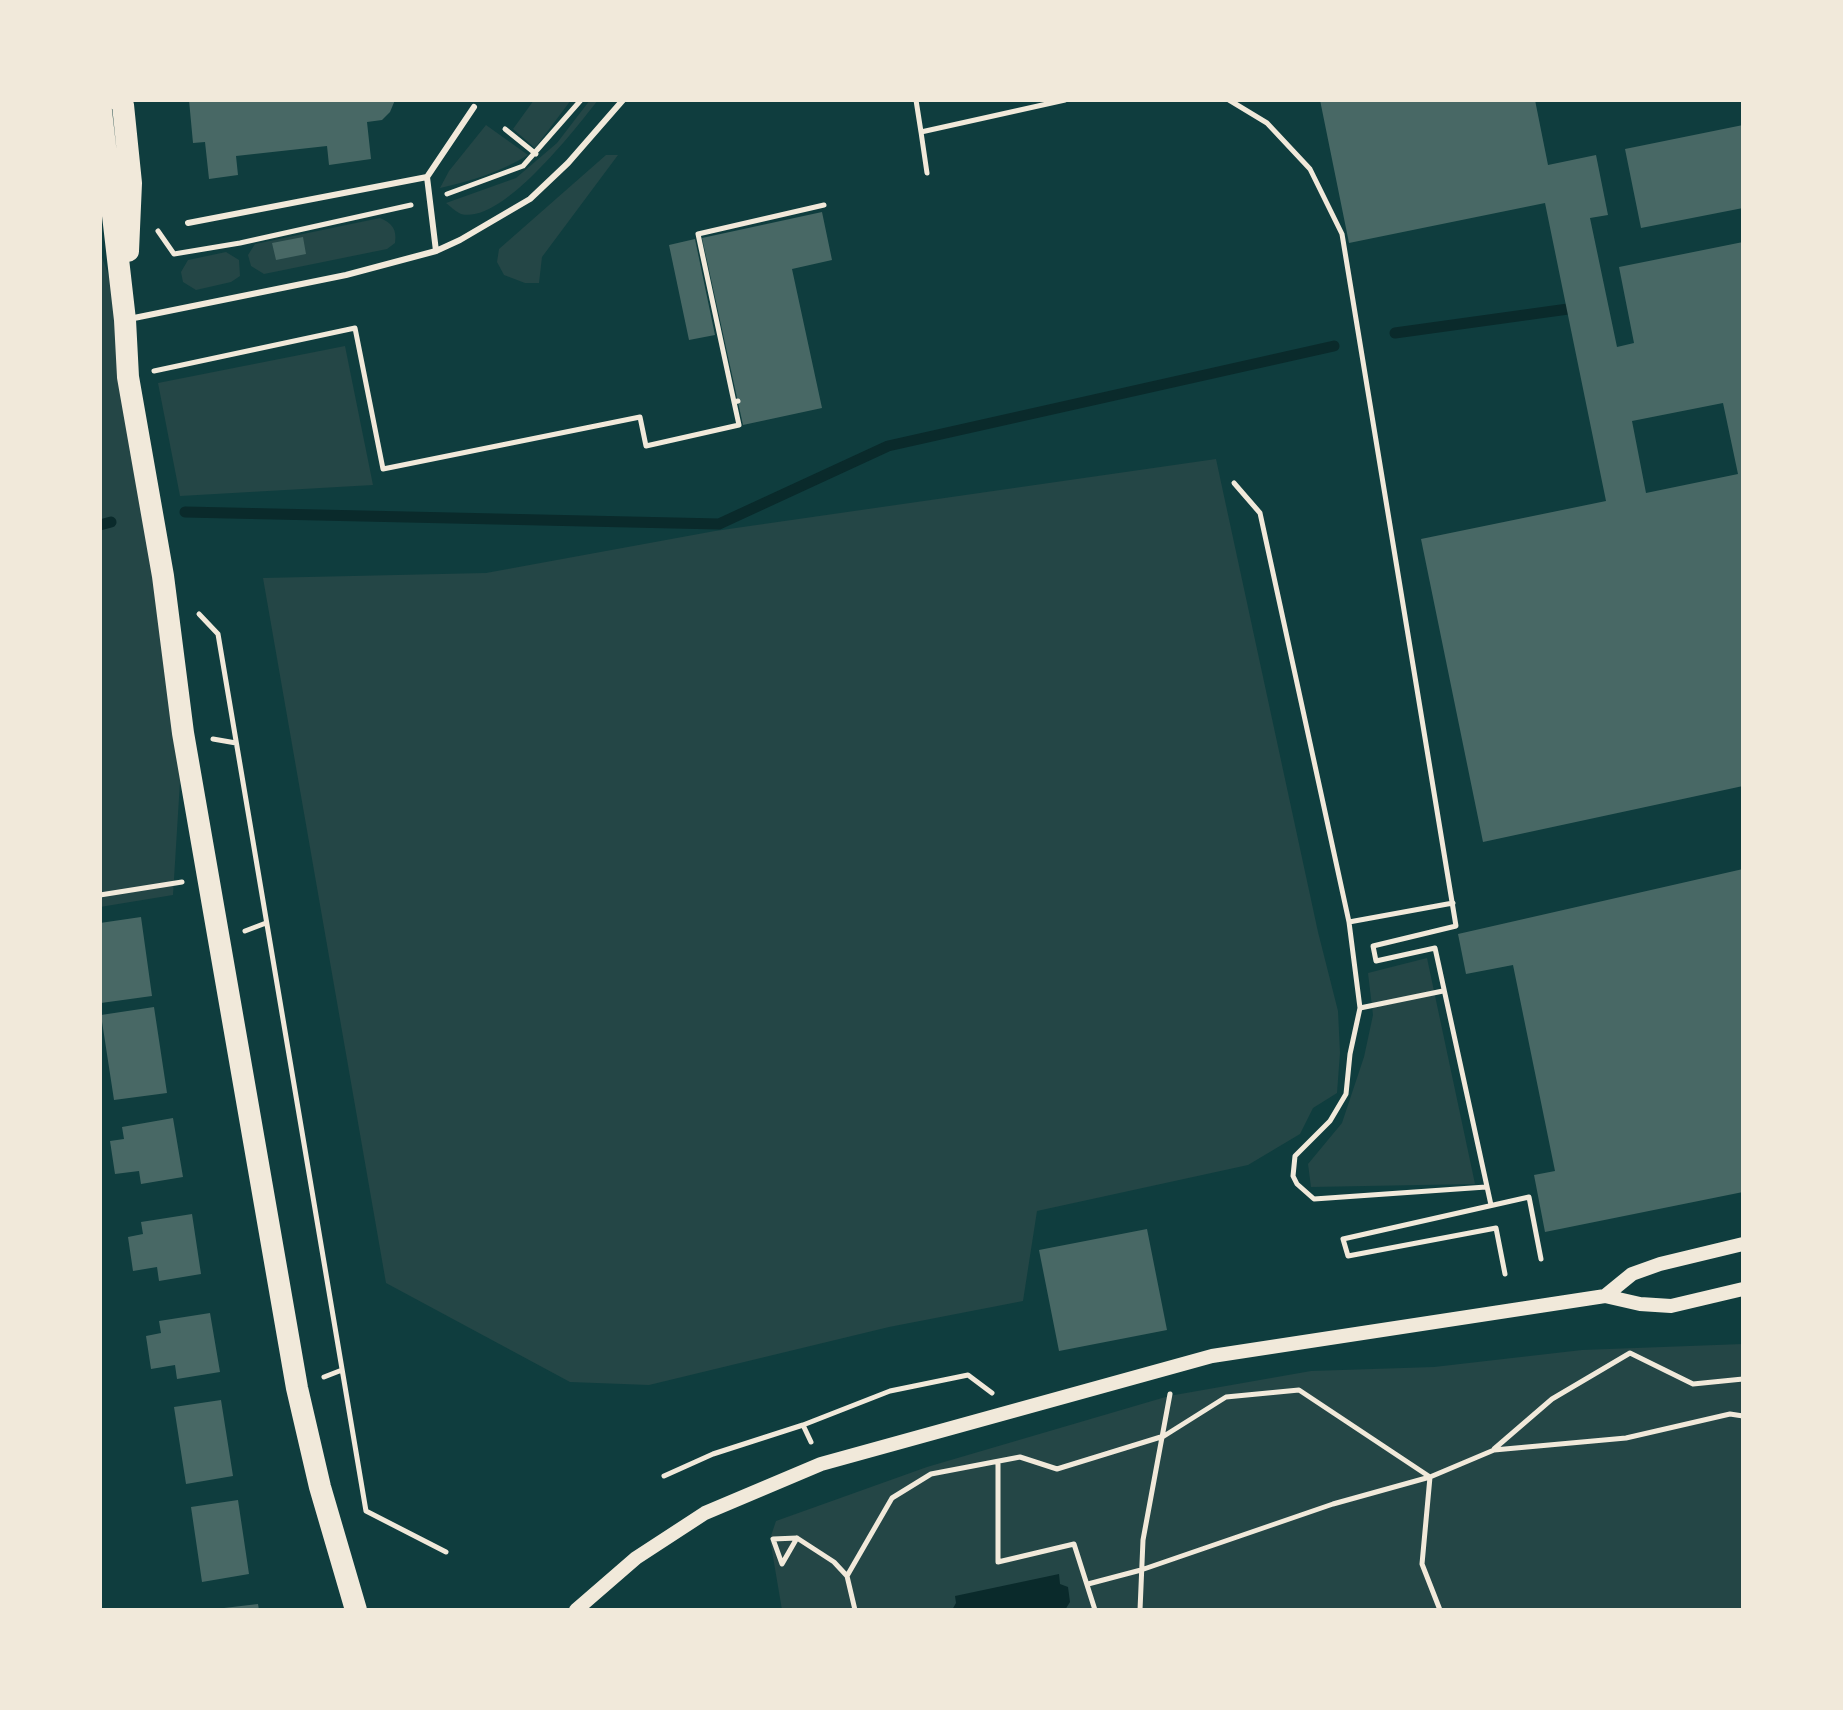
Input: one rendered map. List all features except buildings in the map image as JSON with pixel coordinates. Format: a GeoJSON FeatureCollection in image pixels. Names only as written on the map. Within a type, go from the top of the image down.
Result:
{"type":"FeatureCollection","features":[{"type":"Feature","properties":{"kind":"highway"},"geometry":{"type":"LineString","coordinates":[[119,100],[123,105],[131,183],[125,320]]}},
{"type":"Feature","properties":{"kind":"highway"},"geometry":{"type":"LineString","coordinates":[[100,101],[125,320],[128,377],[163,576],[183,733],[297,1388],[320,1487],[357,1606]]}},
{"type":"Feature","properties":{"kind":"street"},"geometry":{"type":"LineString","coordinates":[[1605,1296],[1632,1274],[1743,1244]]}},
{"type":"Feature","properties":{"kind":"street"},"geometry":{"type":"LineString","coordinates":[[576,1610],[636,1558],[705,1513],[821,1464],[1013,1409],[1212,1356],[1605,1296],[1640,1304],[1671,1306],[1743,1289]]}},
{"type":"Feature","properties":{"kind":"lane"},"geometry":{"type":"LineString","coordinates":[[125,320],[346,275],[436,251],[530,199],[568,163],[623,100]]}},
{"type":"Feature","properties":{"kind":"lane"},"geometry":{"type":"LineString","coordinates":[[436,251],[427,177],[474,107]]}},
{"type":"Feature","properties":{"kind":"lane"},"geometry":{"type":"LineString","coordinates":[[188,223],[427,177]]}},
{"type":"Feature","properties":{"kind":"path"},"geometry":{"type":"LineString","coordinates":[[916,100],[927,173]]}},
{"type":"Feature","properties":{"kind":"path"},"geometry":{"type":"LineString","coordinates":[[921,132],[1065,100]]}},
{"type":"Feature","properties":{"kind":"path"},"geometry":{"type":"LineString","coordinates":[[1229,100],[1267,123],[1310,169],[1342,234],[1456,926],[1373,946],[1376,961],[1435,948],[1491,1205]]}},
{"type":"Feature","properties":{"kind":"path"},"geometry":{"type":"LineString","coordinates":[[505,129],[536,154]]}},
{"type":"Feature","properties":{"kind":"path"},"geometry":{"type":"LineString","coordinates":[[128,377],[355,328],[383,469],[640,417],[646,446],[739,425],[698,234],[824,205]]}},
{"type":"Feature","properties":{"kind":"path"},"geometry":{"type":"LineString","coordinates":[[1234,483],[1260,513],[1349,922],[1360,1008],[1350,1054],[1346,1094],[1330,1121],[1295,1156],[1293,1176],[1297,1184],[1314,1199],[1486,1187]]}},
{"type":"Feature","properties":{"kind":"path"},"geometry":{"type":"LineString","coordinates":[[163,576],[218,634],[366,1511],[446,1552]]}},
{"type":"Feature","properties":{"kind":"path"},"geometry":{"type":"LineString","coordinates":[[100,895],[187,881]]}},
{"type":"Feature","properties":{"kind":"path"},"geometry":{"type":"LineString","coordinates":[[1349,922],[1453,903]]}},
{"type":"Feature","properties":{"kind":"path"},"geometry":{"type":"LineString","coordinates":[[1360,1008],[1443,991]]}},
{"type":"Feature","properties":{"kind":"path"},"geometry":{"type":"LineString","coordinates":[[1505,1274],[1496,1228],[1348,1256],[1343,1239],[1529,1197],[1541,1259]]}},
{"type":"Feature","properties":{"kind":"path"},"geometry":{"type":"LineString","coordinates":[[1494,1450],[1552,1399],[1630,1353],[1693,1384],[1743,1379]]}},
{"type":"Feature","properties":{"kind":"path"},"geometry":{"type":"LineString","coordinates":[[664,1476],[713,1454],[803,1425],[890,1391],[968,1375],[1013,1409]]}},
{"type":"Feature","properties":{"kind":"path"},"geometry":{"type":"LineString","coordinates":[[1140,1610],[1143,1540],[1173,1386]]}},
{"type":"Feature","properties":{"kind":"path"},"geometry":{"type":"LineString","coordinates":[[847,1576],[892,1498],[931,1474],[1020,1457],[1057,1469],[1164,1436],[1226,1397],[1299,1390],[1430,1477]]}},
{"type":"Feature","properties":{"kind":"path"},"geometry":{"type":"LineString","coordinates":[[1088,1584],[1141,1570],[1333,1504],[1430,1477],[1494,1450],[1626,1438],[1730,1414],[1743,1416]]}},
{"type":"Feature","properties":{"kind":"path"},"geometry":{"type":"LineString","coordinates":[[998,1462],[998,1562],[1074,1544],[1095,1610]]}},
{"type":"Feature","properties":{"kind":"path"},"geometry":{"type":"LineString","coordinates":[[1430,1477],[1422,1564],[1440,1610]]}},
{"type":"Feature","properties":{"kind":"path"},"geometry":{"type":"LineString","coordinates":[[797,1538],[782,1564],[773,1539],[797,1538],[834,1562],[847,1576],[855,1610]]}},
{"type":"Feature","properties":{"kind":"shaded area"},"geometry":{"type":"Polygon","coordinates":[[[534,100],[571,100],[535,148],[513,129],[534,100]]]}},
{"type":"Feature","properties":{"kind":"shaded area"},"geometry":{"type":"Polygon","coordinates":[[[590,100],[598,100],[556,151],[537,172],[497,205],[478,213],[461,214],[446,203],[516,178],[557,143],[590,100]]]}},
{"type":"Feature","properties":{"kind":"shaded area"},"geometry":{"type":"Polygon","coordinates":[[[486,125],[528,155],[486,175],[440,188],[449,171],[486,125]]]}},
{"type":"Feature","properties":{"kind":"shaded area"},"geometry":{"type":"Polygon","coordinates":[[[606,155],[618,155],[542,257],[539,283],[525,283],[504,275],[497,262],[499,249],[606,155]]]}},
{"type":"Feature","properties":{"kind":"shaded area"},"geometry":{"type":"Polygon","coordinates":[[[380,218],[391,224],[395,234],[395,243],[387,249],[264,274],[251,266],[248,255],[255,244],[380,218]]]}},
{"type":"Feature","properties":{"kind":"shaded area"},"geometry":{"type":"Polygon","coordinates":[[[100,252],[125,320],[183,733],[173,895],[100,907],[100,252]]]}},
{"type":"Feature","properties":{"kind":"shaded area"},"geometry":{"type":"Polygon","coordinates":[[[226,252],[239,260],[240,276],[231,282],[196,290],[183,282],[181,272],[188,260],[226,252]]]}},
{"type":"Feature","properties":{"kind":"shaded area"},"geometry":{"type":"Polygon","coordinates":[[[345,346],[373,485],[180,496],[158,383],[345,346]]]}},
{"type":"Feature","properties":{"kind":"shaded area"},"geometry":{"type":"Polygon","coordinates":[[[1216,459],[1318,932],[1338,1011],[1340,1053],[1337,1093],[1313,1108],[1300,1134],[1248,1165],[1037,1211],[1023,1301],[889,1327],[649,1385],[570,1382],[386,1283],[263,578],[486,573],[715,531],[1216,459]]]}},
{"type":"Feature","properties":{"kind":"shaded area"},"geometry":{"type":"Polygon","coordinates":[[[1427,958],[1475,1184],[1311,1187],[1308,1164],[1342,1123],[1364,1057],[1373,1015],[1368,973],[1427,958]]]}},
{"type":"Feature","properties":{"kind":"shaded area"},"geometry":{"type":"Polygon","coordinates":[[[1743,1344],[1743,1610],[782,1610],[770,1539],[776,1521],[927,1467],[1169,1396],[1311,1371],[1434,1367],[1582,1350],[1743,1344]]]}},
{"type":"Feature","properties":{"kind":"shaded area"},"geometry":{"type":"Polygon","coordinates":[[[1059,1574],[1060,1584],[1068,1587],[1070,1602],[1065,1610],[952,1610],[956,1603],[955,1596],[1059,1574]]]}},
{"type":"Feature","properties":{"kind":"waterway"},"geometry":{"type":"LineString","coordinates":[[1395,333],[1568,309]]}},
{"type":"Feature","properties":{"kind":"waterway"},"geometry":{"type":"LineString","coordinates":[[185,512],[719,524],[888,446],[1334,346]]}},
{"type":"Feature","properties":{"kind":"waterway"},"geometry":{"type":"LineString","coordinates":[[100,525],[111,522]]}}]}
